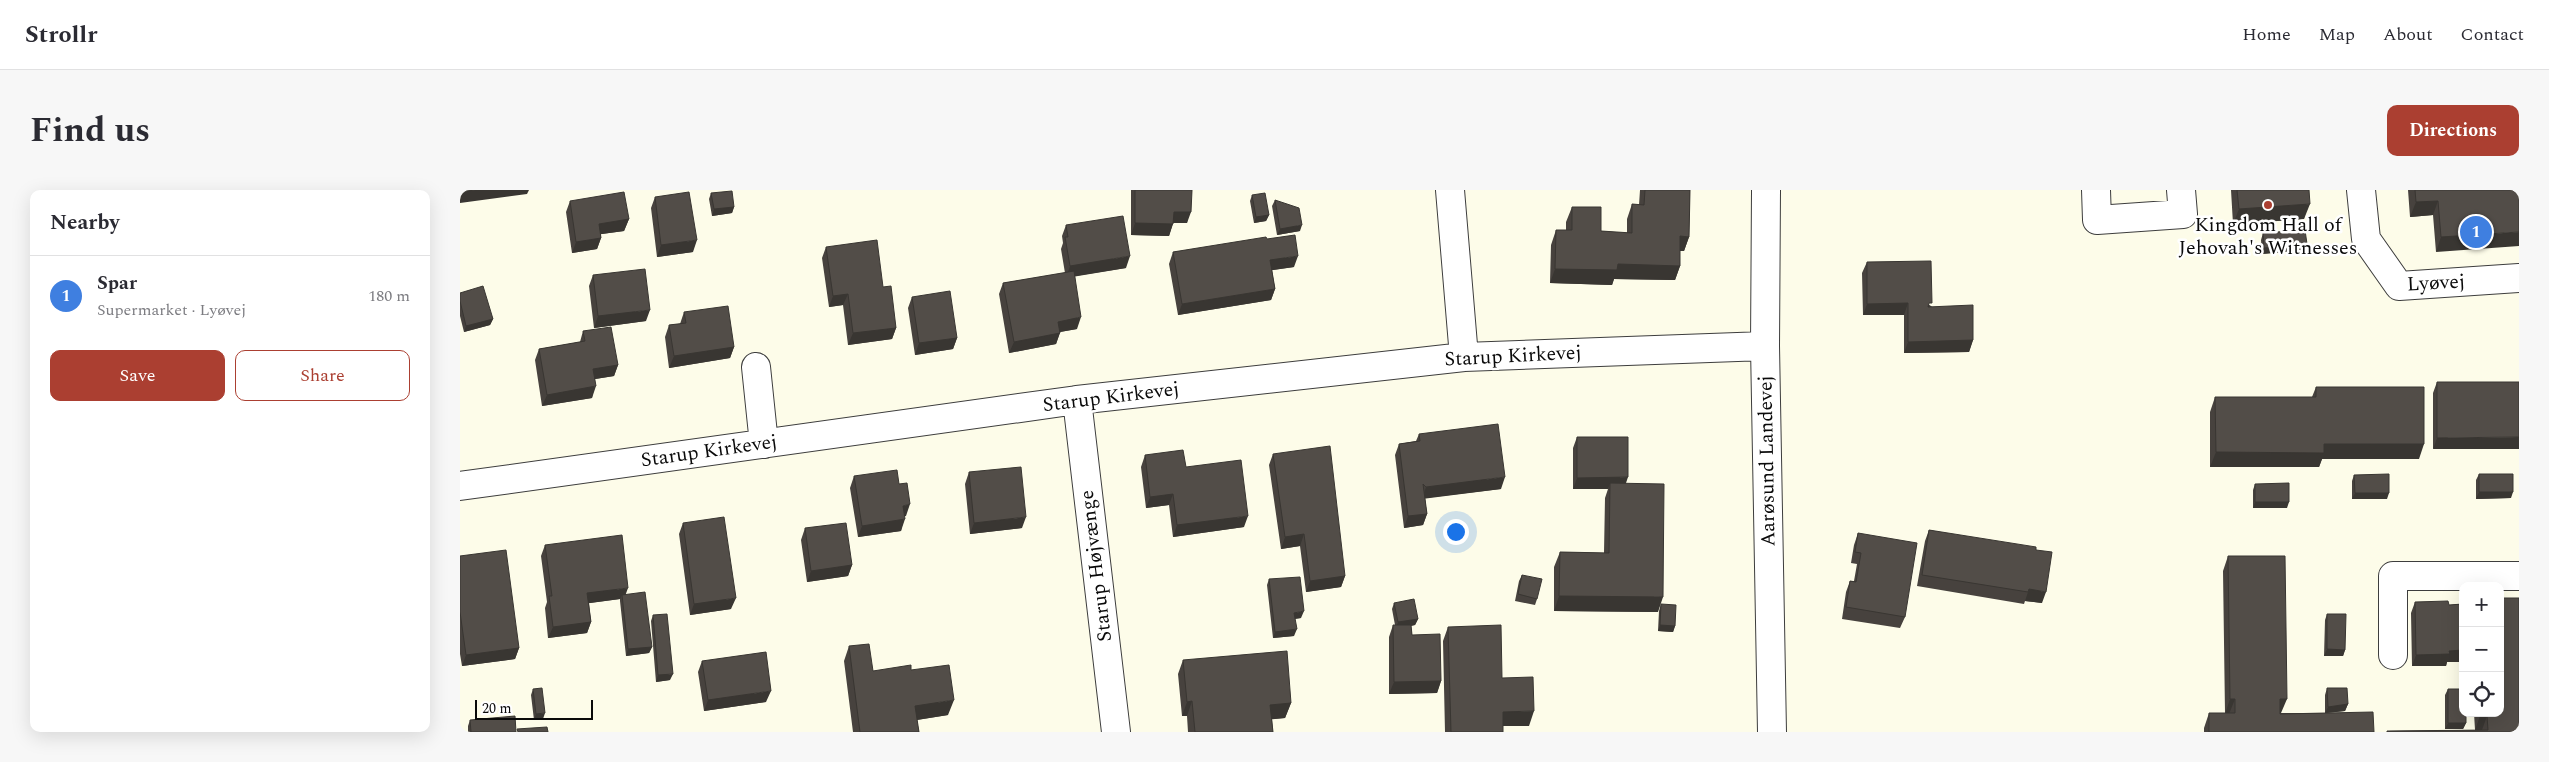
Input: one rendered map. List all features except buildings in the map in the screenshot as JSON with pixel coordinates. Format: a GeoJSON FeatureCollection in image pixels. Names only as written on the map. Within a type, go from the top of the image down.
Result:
{"type":"FeatureCollection","features":[{"type":"Feature","properties":{"kind":"street"},"geometry":{"type":"LineString","coordinates":[[1450,190],[1464,357]]}},
{"type":"Feature","properties":{"kind":"street","name":"Aarøsund Landevej"},"geometry":{"type":"LineString","coordinates":[[1766,190],[1765,346],[1772,732]]}},
{"type":"Feature","properties":{"kind":"street"},"geometry":{"type":"LineString","coordinates":[[2096,190],[2097,220],[2183,214],[2182,190]]}},
{"type":"Feature","properties":{"kind":"street","name":"Lyøvej"},"geometry":{"type":"LineString","coordinates":[[2361,190],[2366,239],[2399,286],[2519,278]]}},
{"type":"Feature","properties":{"kind":"street","name":"Starup Kirkevej"},"geometry":{"type":"LineString","coordinates":[[461,484],[1077,400],[1464,357],[1765,346]]}},
{"type":"Feature","properties":{"kind":"street"},"geometry":{"type":"LineString","coordinates":[[756,367],[764,444]]}},
{"type":"Feature","properties":{"kind":"street","name":"Starup Højvænge"},"geometry":{"type":"LineString","coordinates":[[1077,400],[1116,732]]}},
{"type":"Feature","properties":{"kind":"street"},"geometry":{"type":"LineString","coordinates":[[2393,654],[2393,576],[2519,576]]}},
{"type":"Feature","properties":{"kind":"place","name":"Kingdom Hall of Jehovah's Witnesses"},"geometry":{"type":"Point","coordinates":[2268,205]}},
{"type":"Feature","properties":{"kind":"place","name":"Spar"},"geometry":{"type":"Point","coordinates":[2476,232]}}]}
